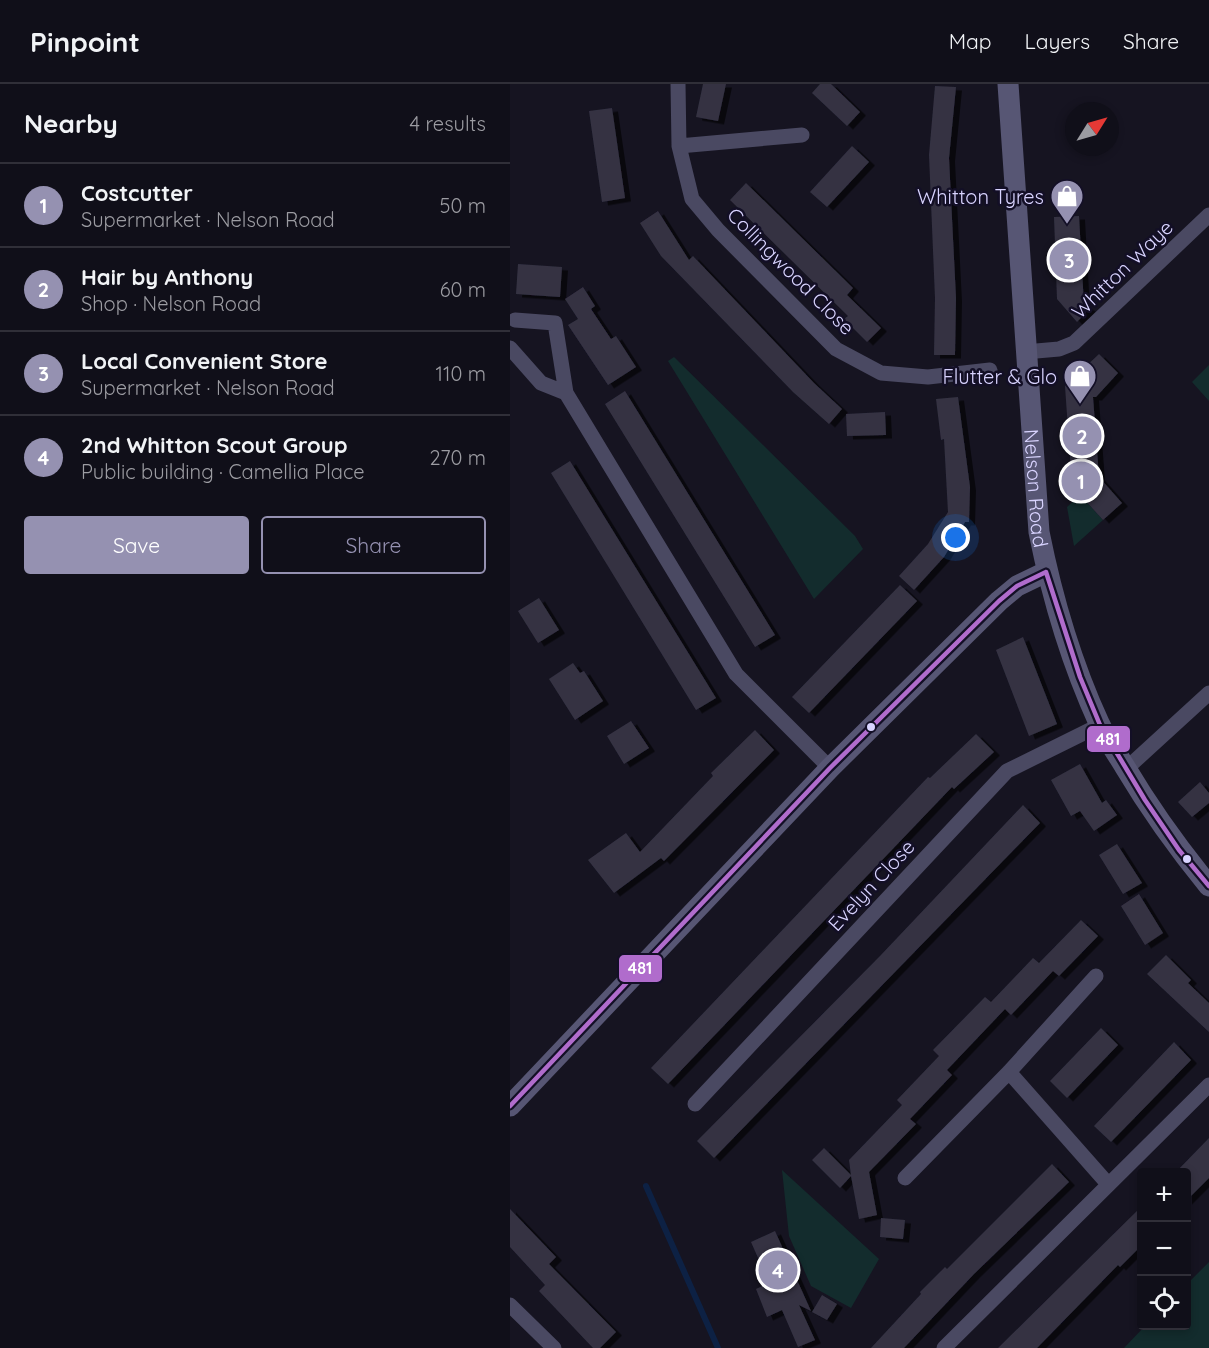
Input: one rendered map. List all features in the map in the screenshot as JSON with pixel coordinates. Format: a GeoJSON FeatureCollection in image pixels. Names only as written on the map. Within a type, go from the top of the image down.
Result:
{"type":"FeatureCollection","features":[{"type":"Feature","properties":{"kind":"main road","name":"Nelson Road"},"geometry":{"type":"LineString","coordinates":[[1008,84],[1039,532],[1046,572],[1080,677],[1100,725],[1179,850],[1209,886]]}},
{"type":"Feature","properties":{"kind":"main road"},"geometry":{"type":"LineString","coordinates":[[510,1106],[830,768],[999,601],[1017,586],[1046,572]]}},
{"type":"Feature","properties":{"kind":"street","name":"Collingwood Close"},"geometry":{"type":"LineString","coordinates":[[678,84],[679,146],[692,200],[718,230],[836,349],[881,373],[928,378],[990,370]]}},
{"type":"Feature","properties":{"kind":"street"},"geometry":{"type":"LineString","coordinates":[[679,146],[802,135]]}},
{"type":"Feature","properties":{"kind":"street","name":"Whitton Waye"},"geometry":{"type":"LineString","coordinates":[[1025,352],[1059,349],[1074,343],[1209,215]]}},
{"type":"Feature","properties":{"kind":"street"},"geometry":{"type":"LineString","coordinates":[[515,320],[555,323],[566,393],[736,674],[830,768]]}},
{"type":"Feature","properties":{"kind":"street"},"geometry":{"type":"LineString","coordinates":[[510,348],[541,383],[566,393]]}},
{"type":"Feature","properties":{"kind":"street"},"geometry":{"type":"LineString","coordinates":[[510,372],[522,361]]}},
{"type":"Feature","properties":{"kind":"street"},"geometry":{"type":"LineString","coordinates":[[1126,769],[1209,693]]}},
{"type":"Feature","properties":{"kind":"street","name":"Evelyn Close"},"geometry":{"type":"LineString","coordinates":[[695,1104],[1007,771],[1100,725]]}},
{"type":"Feature","properties":{"kind":"street"},"geometry":{"type":"LineString","coordinates":[[905,1178],[1009,1072],[1096,976]]}},
{"type":"Feature","properties":{"kind":"street"},"geometry":{"type":"LineString","coordinates":[[1009,1072],[1108,1184]]}},
{"type":"Feature","properties":{"kind":"street"},"geometry":{"type":"LineString","coordinates":[[944,1348],[1209,1085]]}},
{"type":"Feature","properties":{"kind":"street"},"geometry":{"type":"LineString","coordinates":[[510,1305],[554,1348]]}},
{"type":"Feature","properties":{"kind":"green space"},"geometry":{"type":"Polygon","coordinates":[[[674,357],[855,536],[863,549],[814,599],[668,361],[674,357]]]}},
{"type":"Feature","properties":{"kind":"green space"},"geometry":{"type":"Polygon","coordinates":[[[1209,365],[1209,401],[1192,382],[1209,365]]]}},
{"type":"Feature","properties":{"kind":"green space"},"geometry":{"type":"Polygon","coordinates":[[[1080,495],[1103,520],[1074,546],[1067,507],[1080,495]]]}},
{"type":"Feature","properties":{"kind":"green space"},"geometry":{"type":"Polygon","coordinates":[[[782,1170],[879,1259],[851,1308],[811,1286],[789,1236],[782,1170]]]}},
{"type":"Feature","properties":{"kind":"green space"},"geometry":{"type":"Polygon","coordinates":[[[1209,1262],[1209,1348],[1124,1348],[1141,1330],[1191,1330],[1191,1280],[1209,1262]]]}},
{"type":"Feature","properties":{"kind":"building"},"geometry":{"type":"Polygon","coordinates":[[[703,84],[726,84],[718,121],[696,117],[703,84]]]}},
{"type":"Feature","properties":{"kind":"building"},"geometry":{"type":"Polygon","coordinates":[[[820,84],[831,84],[860,112],[847,126],[812,93],[820,84]]]}},
{"type":"Feature","properties":{"kind":"building"},"geometry":{"type":"Polygon","coordinates":[[[935,86],[956,87],[949,158],[956,298],[955,355],[934,355],[935,298],[929,155],[935,86]]]}},
{"type":"Feature","properties":{"kind":"building"},"geometry":{"type":"Polygon","coordinates":[[[612,108],[625,198],[602,202],[589,111],[612,108]]]}},
{"type":"Feature","properties":{"kind":"building"},"geometry":{"type":"Polygon","coordinates":[[[852,146],[869,162],[827,207],[810,192],[852,146]]]}},
{"type":"Feature","properties":{"kind":"building"},"geometry":{"type":"Polygon","coordinates":[[[746,183],[853,288],[847,295],[881,328],[867,342],[844,319],[848,316],[730,200],[746,183]]]}},
{"type":"Feature","properties":{"kind":"building"},"geometry":{"type":"Polygon","coordinates":[[[658,211],[689,260],[693,256],[814,383],[842,409],[829,424],[793,392],[661,256],[640,223],[658,211]]]}},
{"type":"Feature","properties":{"kind":"building"},"geometry":{"type":"Polygon","coordinates":[[[1079,216],[1084,305],[1090,308],[1077,322],[1057,299],[1054,217],[1079,216]]]}},
{"type":"Feature","properties":{"kind":"building"},"geometry":{"type":"Polygon","coordinates":[[[518,264],[562,267],[560,297],[516,294],[518,264]]]}},
{"type":"Feature","properties":{"kind":"building"},"geometry":{"type":"Polygon","coordinates":[[[583,287],[595,306],[591,309],[611,339],[616,336],[636,367],[608,385],[568,325],[578,319],[565,299],[583,287]]]}},
{"type":"Feature","properties":{"kind":"building"},"geometry":{"type":"Polygon","coordinates":[[[1099,354],[1118,373],[1096,397],[1093,397],[1099,477],[1122,503],[1103,520],[1072,486],[1065,386],[1099,354]]]}},
{"type":"Feature","properties":{"kind":"building"},"geometry":{"type":"Polygon","coordinates":[[[625,391],[775,635],[755,647],[605,404],[625,391]]]}},
{"type":"Feature","properties":{"kind":"building"},"geometry":{"type":"Polygon","coordinates":[[[958,397],[970,487],[969,522],[965,522],[944,557],[914,590],[899,576],[928,544],[948,512],[944,439],[941,440],[936,399],[958,397]]]}},
{"type":"Feature","properties":{"kind":"building"},"geometry":{"type":"Polygon","coordinates":[[[885,412],[886,435],[847,436],[846,414],[885,412]]]}},
{"type":"Feature","properties":{"kind":"building"},"geometry":{"type":"Polygon","coordinates":[[[570,461],[716,698],[696,710],[551,473],[570,461]]]}},
{"type":"Feature","properties":{"kind":"building"},"geometry":{"type":"Polygon","coordinates":[[[900,585],[917,601],[809,713],[792,697],[900,585]]]}},
{"type":"Feature","properties":{"kind":"building"},"geometry":{"type":"Polygon","coordinates":[[[539,598],[559,630],[538,643],[518,611],[539,598]]]}},
{"type":"Feature","properties":{"kind":"building"},"geometry":{"type":"Polygon","coordinates":[[[1023,637],[1057,724],[1029,736],[996,650],[1023,637]]]}},
{"type":"Feature","properties":{"kind":"building"},"geometry":{"type":"Polygon","coordinates":[[[573,663],[580,673],[584,671],[603,701],[575,720],[549,679],[573,663]]]}},
{"type":"Feature","properties":{"kind":"building"},"geometry":{"type":"Polygon","coordinates":[[[631,721],[649,748],[624,764],[607,736],[631,721]]]}},
{"type":"Feature","properties":{"kind":"building"},"geometry":{"type":"Polygon","coordinates":[[[755,730],[774,750],[664,861],[661,858],[614,893],[588,860],[626,833],[640,852],[713,776],[711,773],[755,730]]]}},
{"type":"Feature","properties":{"kind":"building"},"geometry":{"type":"Polygon","coordinates":[[[976,734],[994,752],[954,789],[952,787],[668,1084],[651,1068],[928,777],[930,778],[976,734]]]}},
{"type":"Feature","properties":{"kind":"building"},"geometry":{"type":"Polygon","coordinates":[[[1080,764],[1102,803],[1106,800],[1117,815],[1094,831],[1080,811],[1071,816],[1051,780],[1080,764]]]}},
{"type":"Feature","properties":{"kind":"building"},"geometry":{"type":"Polygon","coordinates":[[[1200,782],[1209,793],[1209,803],[1192,817],[1178,802],[1200,782]]]}},
{"type":"Feature","properties":{"kind":"building"},"geometry":{"type":"Polygon","coordinates":[[[1023,805],[1040,823],[714,1158],[697,1141],[880,956],[1023,805]]]}},
{"type":"Feature","properties":{"kind":"building"},"geometry":{"type":"Polygon","coordinates":[[[1117,844],[1142,883],[1123,894],[1099,855],[1117,844]]]}},
{"type":"Feature","properties":{"kind":"building"},"geometry":{"type":"Polygon","coordinates":[[[1139,894],[1163,933],[1145,945],[1121,906],[1139,894]]]}},
{"type":"Feature","properties":{"kind":"building"},"geometry":{"type":"Polygon","coordinates":[[[1081,920],[1098,936],[1059,976],[1053,971],[1011,1015],[1005,1009],[947,1070],[952,1075],[910,1119],[916,1124],[869,1172],[877,1215],[859,1219],[851,1176],[840,1188],[812,1160],[824,1148],[851,1175],[849,1160],[902,1105],[897,1100],[939,1056],[933,1050],[985,997],[991,1002],[1033,958],[1039,963],[1081,920]]]}},
{"type":"Feature","properties":{"kind":"building"},"geometry":{"type":"Polygon","coordinates":[[[1166,955],[1191,980],[1188,983],[1209,1003],[1209,1032],[1147,974],[1166,955]]]}},
{"type":"Feature","properties":{"kind":"building"},"geometry":{"type":"Polygon","coordinates":[[[1101,1028],[1118,1045],[1067,1098],[1050,1081],[1101,1028]]]}},
{"type":"Feature","properties":{"kind":"building"},"geometry":{"type":"Polygon","coordinates":[[[1174,1042],[1191,1060],[1111,1142],[1094,1126],[1174,1042]]]}},
{"type":"Feature","properties":{"kind":"building"},"geometry":{"type":"Polygon","coordinates":[[[1209,1138],[1209,1178],[1191,1196],[1191,1168],[1180,1168],[1209,1138]]]}},
{"type":"Feature","properties":{"kind":"building"},"geometry":{"type":"Polygon","coordinates":[[[1052,1164],[1069,1182],[974,1274],[904,1348],[871,1348],[921,1294],[920,1292],[945,1267],[947,1269],[1052,1164]]]}},
{"type":"Feature","properties":{"kind":"building"},"geometry":{"type":"Polygon","coordinates":[[[510,1209],[556,1257],[549,1264],[616,1332],[600,1348],[593,1348],[539,1291],[545,1285],[510,1247],[510,1209]]]}},
{"type":"Feature","properties":{"kind":"building"},"geometry":{"type":"Polygon","coordinates":[[[1137,1211],[1137,1250],[1120,1267],[1118,1265],[1037,1348],[998,1348],[1137,1211]]]}},
{"type":"Feature","properties":{"kind":"building"},"geometry":{"type":"Polygon","coordinates":[[[881,1218],[905,1220],[903,1239],[880,1237],[881,1218]]]}},
{"type":"Feature","properties":{"kind":"building"},"geometry":{"type":"Polygon","coordinates":[[[775,1231],[811,1311],[799,1305],[815,1340],[798,1347],[782,1310],[767,1317],[756,1289],[769,1283],[751,1242],[775,1231]]]}},
{"type":"Feature","properties":{"kind":"building"},"geometry":{"type":"Polygon","coordinates":[[[822,1295],[837,1304],[827,1320],[812,1312],[822,1295]]]}},
{"type":"Feature","properties":{"kind":"waterway"},"geometry":{"type":"LineString","coordinates":[[646,1186],[718,1348]]}},
{"type":"Feature","properties":{"kind":"transit line","name":"481"},"geometry":{"type":"LineString","coordinates":[[1046,572],[1080,677],[1100,725],[1145,800],[1179,850],[1209,886]]}},
{"type":"Feature","properties":{"kind":"transit line","name":"481"},"geometry":{"type":"LineString","coordinates":[[510,1106],[830,768],[999,601],[1017,586],[1046,572]]}},
{"type":"Feature","properties":{"kind":"place","name":"Whitton Tyres"},"geometry":{"type":"Point","coordinates":[1067,225]}},
{"type":"Feature","properties":{"kind":"place","name":"Local Convenient Store"},"geometry":{"type":"Point","coordinates":[1069,260]}},
{"type":"Feature","properties":{"kind":"place","name":"Flutter & Glo"},"geometry":{"type":"Point","coordinates":[1080,405]}},
{"type":"Feature","properties":{"kind":"place","name":"Hair by Anthony"},"geometry":{"type":"Point","coordinates":[1082,436]}},
{"type":"Feature","properties":{"kind":"place","name":"Costcutter"},"geometry":{"type":"Point","coordinates":[1081,481]}},
{"type":"Feature","properties":{"kind":"place","name":"2nd Whitton Scout Group"},"geometry":{"type":"Point","coordinates":[778,1270]}}]}
